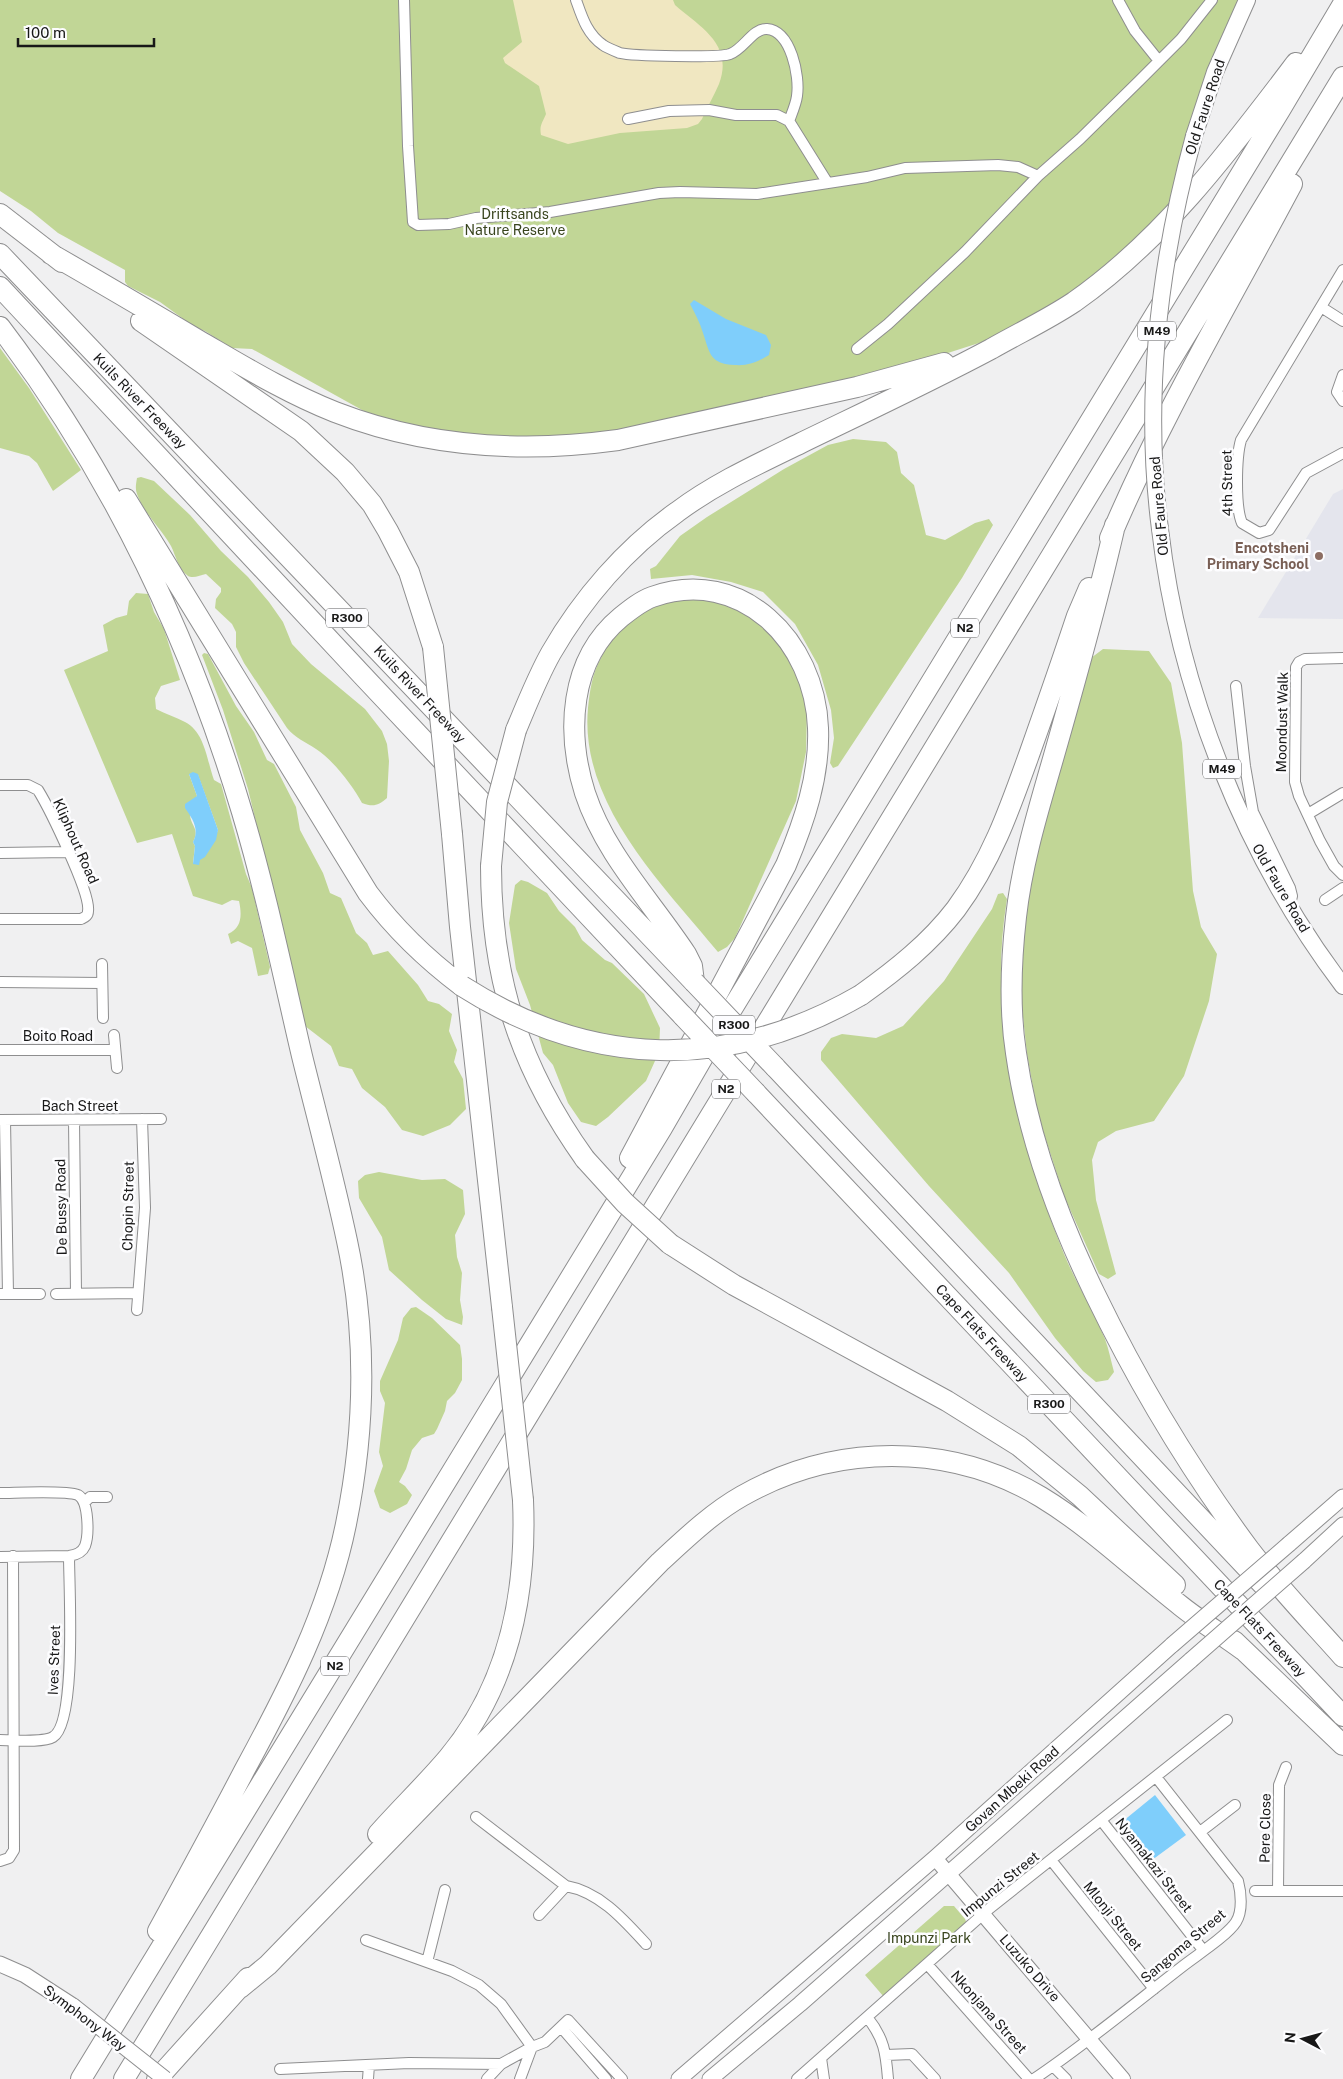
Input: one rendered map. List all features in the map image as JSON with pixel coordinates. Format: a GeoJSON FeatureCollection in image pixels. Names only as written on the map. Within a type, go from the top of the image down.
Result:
{"type":"FeatureCollection","features":[{"type":"Feature","properties":{"kind":"highway"},"geometry":{"type":"LineString","coordinates":[[1343,4],[1194,193],[1108,277],[1074,302],[1027,330],[954,369],[733,476],[676,512],[618,563],[584,604],[552,652],[534,686],[516,730],[506,762],[497,802],[491,866],[491,895],[496,946],[503,984],[533,1073],[547,1101],[586,1159],[624,1203],[670,1244],[726,1281],[947,1401],[1019,1446],[1080,1496],[1343,1745]]}},
{"type":"Feature","properties":{"kind":"highway","name":"N2"},"geometry":{"type":"LineString","coordinates":[[81,2079],[662,1128],[710,1045],[1275,119],[1343,4]]}},
{"type":"Feature","properties":{"kind":"highway","name":"N2"},"geometry":{"type":"LineString","coordinates":[[124,2079],[1343,77]]}},
{"type":"Feature","properties":{"kind":"highway"},"geometry":{"type":"LineString","coordinates":[[0,316],[38,366],[92,445],[368,893],[388,919],[437,967],[462,986],[504,1011],[561,1034],[592,1042],[622,1048],[684,1050],[747,1042],[812,1021],[861,995],[900,966],[925,944],[955,910],[979,875],[1001,833],[1077,616],[1133,483],[1166,416],[1310,151],[1330,100]]}},
{"type":"Feature","properties":{"kind":"highway"},"geometry":{"type":"LineString","coordinates":[[0,214],[94,288],[301,432],[345,472],[376,511],[409,572],[433,647],[460,928],[523,1500],[523,1566],[514,1624],[498,1674],[476,1717],[448,1757],[265,1957],[240,1988],[157,2079]]}},
{"type":"Feature","properties":{"kind":"highway","name":"Kuils River Freeway"},"geometry":{"type":"LineString","coordinates":[[0,254],[694,982]]}},
{"type":"Feature","properties":{"kind":"highway"},"geometry":{"type":"LineString","coordinates":[[51,254],[251,371],[310,402],[337,413],[412,435],[484,445],[520,447],[562,446],[618,440],[893,378],[994,347]]}},
{"type":"Feature","properties":{"kind":"highway","name":"Kuils River Freeway"},"geometry":{"type":"LineString","coordinates":[[0,287],[366,681],[683,1016]]}},
{"type":"Feature","properties":{"kind":"highway"},"geometry":{"type":"LineString","coordinates":[[0,327],[30,368],[76,439],[141,553],[187,656],[225,759],[254,854],[348,1242],[358,1309],[361,1351],[358,1437],[347,1518],[335,1569],[309,1643],[274,1715],[124,1996],[75,2079]]}},
{"type":"Feature","properties":{"kind":"highway"},"geometry":{"type":"LineString","coordinates":[[1115,525],[1104,573],[1030,838],[1016,914],[1012,957],[1012,1006],[1015,1050],[1021,1088],[1043,1169],[1072,1247],[1125,1356],[1148,1398],[1203,1484],[1251,1551],[1343,1657]]}},
{"type":"Feature","properties":{"kind":"highway"},"geometry":{"type":"LineString","coordinates":[[586,1252],[618,1180],[786,865],[801,828],[812,790],[817,758],[818,728],[812,689],[803,665],[786,637],[767,617],[753,606],[724,594],[694,590],[651,597],[634,607],[607,630],[586,663],[574,710],[574,740],[579,771],[594,815],[630,878],[686,954],[692,966],[694,982]]}},
{"type":"Feature","properties":{"kind":"highway","name":"R300"},"geometry":{"type":"LineString","coordinates":[[694,982],[1343,1670]]}},
{"type":"Feature","properties":{"kind":"highway","name":"Cape Flats Freeway"},"geometry":{"type":"LineString","coordinates":[[683,1016],[1343,1716]]}},
{"type":"Feature","properties":{"kind":"highway"},"geometry":{"type":"LineString","coordinates":[[240,1988],[268,1965],[674,1550],[702,1524],[741,1496],[800,1469],[837,1460],[892,1455],[948,1461],[980,1469],[1010,1481],[1040,1496],[1076,1520],[1182,1608],[1243,1650]]}},
{"type":"Feature","properties":{"kind":"main road","name":"Old Faure Road"},"geometry":{"type":"LineString","coordinates":[[1247,0],[1215,72],[1194,136],[1173,220],[1163,276],[1157,328],[1153,415],[1154,458],[1160,529],[1173,615],[1198,707],[1218,760],[1247,828],[1290,906],[1317,950],[1343,986]]}},
{"type":"Feature","properties":{"kind":"main road","name":"Govan Mbeki Road"},"geometry":{"type":"LineString","coordinates":[[679,2079],[935,1858],[1172,1645],[1343,1497]]}},
{"type":"Feature","properties":{"kind":"main road","name":"Govan Mbeki Road"},"geometry":{"type":"LineString","coordinates":[[710,2079],[800,2004],[1343,1525]]}},
{"type":"Feature","properties":{"kind":"main road","name":"Symphony Way"},"geometry":{"type":"LineString","coordinates":[[0,1964],[25,1975],[73,2006],[165,2079]]}},
{"type":"Feature","properties":{"kind":"street"},"geometry":{"type":"LineString","coordinates":[[404,0],[408,146],[413,222],[418,225],[449,224],[476,218],[550,212],[659,193],[757,194],[867,177],[905,168],[998,165],[1018,167],[1038,176]]}},
{"type":"Feature","properties":{"kind":"street"},"geometry":{"type":"LineString","coordinates":[[576,0],[590,34],[604,46],[621,53],[699,56],[730,55],[742,48],[757,31],[765,28],[776,31],[787,44],[797,68],[797,97],[789,121]]}},
{"type":"Feature","properties":{"kind":"street"},"geometry":{"type":"LineString","coordinates":[[1118,0],[1135,31],[1159,62]]}},
{"type":"Feature","properties":{"kind":"street"},"geometry":{"type":"LineString","coordinates":[[858,349],[888,324],[965,252],[1038,176],[1080,139],[1159,62],[1181,39],[1212,0]]}},
{"type":"Feature","properties":{"kind":"street"},"geometry":{"type":"LineString","coordinates":[[628,119],[669,111],[709,110],[736,115],[777,115],[789,121],[827,182]]}},
{"type":"Feature","properties":{"kind":"street","name":"4th Street"},"geometry":{"type":"LineString","coordinates":[[1343,270],[1241,440],[1238,455],[1238,498],[1242,524],[1258,533],[1269,530],[1306,473],[1343,453]]}},
{"type":"Feature","properties":{"kind":"street"},"geometry":{"type":"LineString","coordinates":[[1321,307],[1343,321]]}},
{"type":"Feature","properties":{"kind":"street"},"geometry":{"type":"LineString","coordinates":[[1343,375],[1337,392],[1343,401]]}},
{"type":"Feature","properties":{"kind":"street","name":"Moondust Walk"},"geometry":{"type":"LineString","coordinates":[[1343,658],[1305,659],[1299,662],[1296,667],[1295,782],[1299,796],[1334,866],[1343,875]]}},
{"type":"Feature","properties":{"kind":"street"},"geometry":{"type":"LineString","coordinates":[[1236,686],[1245,766],[1253,812],[1290,888],[1292,896],[1290,906]]}},
{"type":"Feature","properties":{"kind":"street","name":"Kliphout Road"},"geometry":{"type":"LineString","coordinates":[[0,785],[28,785],[38,790],[80,878],[88,908],[86,916],[81,919],[0,920]]}},
{"type":"Feature","properties":{"kind":"street"},"geometry":{"type":"LineString","coordinates":[[1308,814],[1343,793]]}},
{"type":"Feature","properties":{"kind":"street"},"geometry":{"type":"LineString","coordinates":[[0,853],[68,852]]}},
{"type":"Feature","properties":{"kind":"street"},"geometry":{"type":"LineString","coordinates":[[1325,900],[1343,888]]}},
{"type":"Feature","properties":{"kind":"street"},"geometry":{"type":"LineString","coordinates":[[102,964],[103,1018]]}},
{"type":"Feature","properties":{"kind":"street"},"geometry":{"type":"LineString","coordinates":[[0,982],[102,983]]}},
{"type":"Feature","properties":{"kind":"street","name":"Boito Road"},"geometry":{"type":"LineString","coordinates":[[114,1035],[117,1068]]}},
{"type":"Feature","properties":{"kind":"street","name":"Boito Road"},"geometry":{"type":"LineString","coordinates":[[0,1050],[115,1050]]}},
{"type":"Feature","properties":{"kind":"street","name":"Chopin Street"},"geometry":{"type":"LineString","coordinates":[[136,1310],[145,1208],[142,1119]]}},
{"type":"Feature","properties":{"kind":"street","name":"Bach Street"},"geometry":{"type":"LineString","coordinates":[[3,1120],[161,1119]]}},
{"type":"Feature","properties":{"kind":"street"},"geometry":{"type":"LineString","coordinates":[[3,1120],[4,1294],[40,1294]]}},
{"type":"Feature","properties":{"kind":"street","name":"De Bussy Road"},"geometry":{"type":"LineString","coordinates":[[74,1120],[76,1293]]}},
{"type":"Feature","properties":{"kind":"street"},"geometry":{"type":"LineString","coordinates":[[56,1294],[138,1293]]}},
{"type":"Feature","properties":{"kind":"street"},"geometry":{"type":"LineString","coordinates":[[0,1493],[72,1493],[80,1496],[85,1502],[87,1509],[86,1542],[80,1552],[69,1556],[0,1557]]}},
{"type":"Feature","properties":{"kind":"street"},"geometry":{"type":"LineString","coordinates":[[85,1502],[90,1497],[107,1498]]}},
{"type":"Feature","properties":{"kind":"street"},"geometry":{"type":"LineString","coordinates":[[0,1861],[8,1858],[14,1850],[13,1556]]}},
{"type":"Feature","properties":{"kind":"street","name":"Ives Street"},"geometry":{"type":"LineString","coordinates":[[0,1740],[50,1738],[56,1735],[61,1727],[70,1685],[69,1556]]}},
{"type":"Feature","properties":{"kind":"street","name":"Impunzi Street"},"geometry":{"type":"LineString","coordinates":[[797,2079],[983,1914],[1228,1720]]}},
{"type":"Feature","properties":{"kind":"street","name":"Pere Close"},"geometry":{"type":"LineString","coordinates":[[1278,1891],[1279,1785],[1286,1767]]}},
{"type":"Feature","properties":{"kind":"street","name":"Sangoma Street"},"geometry":{"type":"LineString","coordinates":[[1034,2079],[1090,2039],[1237,1921],[1239,1916],[1240,1889],[1238,1881],[1156,1777]]}},
{"type":"Feature","properties":{"kind":"street"},"geometry":{"type":"LineString","coordinates":[[1200,1832],[1235,1804]]}},
{"type":"Feature","properties":{"kind":"street"},"geometry":{"type":"LineString","coordinates":[[476,1817],[566,1886],[586,1891],[595,1897],[628,1925],[646,1944]]}},
{"type":"Feature","properties":{"kind":"street","name":"Nyamakazi Street"},"geometry":{"type":"LineString","coordinates":[[1101,1820],[1203,1950]]}},
{"type":"Feature","properties":{"kind":"street","name":"Luzuko Drive"},"geometry":{"type":"LineString","coordinates":[[935,1858],[1123,2079]]}},
{"type":"Feature","properties":{"kind":"street","name":"Mlonji Street"},"geometry":{"type":"LineString","coordinates":[[1051,1860],[1154,1988]]}},
{"type":"Feature","properties":{"kind":"street"},"geometry":{"type":"LineString","coordinates":[[539,1915],[566,1886]]}},
{"type":"Feature","properties":{"kind":"street"},"geometry":{"type":"LineString","coordinates":[[427,1962],[445,1890]]}},
{"type":"Feature","properties":{"kind":"street"},"geometry":{"type":"LineString","coordinates":[[1255,1891],[1343,1891]]}},
{"type":"Feature","properties":{"kind":"street"},"geometry":{"type":"LineString","coordinates":[[366,1940],[459,1974],[491,1994],[501,2004],[532,2047]]}},
{"type":"Feature","properties":{"kind":"street","name":"Nkonjana Street"},"geometry":{"type":"LineString","coordinates":[[927,1964],[1029,2079]]}},
{"type":"Feature","properties":{"kind":"street"},"geometry":{"type":"LineString","coordinates":[[867,2017],[880,2036],[886,2055],[888,2079]]}},
{"type":"Feature","properties":{"kind":"street"},"geometry":{"type":"LineString","coordinates":[[487,2079],[501,2064],[545,2042],[565,2023],[600,2064],[622,2079]]}},
{"type":"Feature","properties":{"kind":"street"},"geometry":{"type":"LineString","coordinates":[[520,2079],[532,2047]]}},
{"type":"Feature","properties":{"kind":"street"},"geometry":{"type":"LineString","coordinates":[[886,2055],[912,2054],[935,2079]]}},
{"type":"Feature","properties":{"kind":"street"},"geometry":{"type":"LineString","coordinates":[[821,2058],[824,2079]]}},
{"type":"Feature","properties":{"kind":"street"},"geometry":{"type":"LineString","coordinates":[[280,2068],[409,2063],[501,2064]]}},
{"type":"Feature","properties":{"kind":"street"},"geometry":{"type":"LineString","coordinates":[[600,2064],[606,2079]]}},
{"type":"Feature","properties":{"kind":"street"},"geometry":{"type":"LineString","coordinates":[[368,2079],[369,2066]]}},
{"type":"Feature","properties":{"kind":"street"},"geometry":{"type":"LineString","coordinates":[[1053,2066],[1066,2079]]}},
{"type":"Feature","properties":{"kind":"shaded area","name":"Encotsheni Primary School"},"geometry":{"type":"Polygon","coordinates":[[[1343,489],[1343,619],[1258,618],[1333,494],[1343,489]]]}},
{"type":"Feature","properties":{"kind":"green space","name":"Driftsands Nature Reserve"},"geometry":{"type":"Polygon","coordinates":[[[0,0],[1241,0],[1232,22],[1190,181],[1114,270],[1035,325],[901,368],[743,406],[564,441],[416,440],[252,349],[232,348],[205,331],[193,326],[160,302],[128,286],[125,282],[125,270],[58,233],[31,211],[0,191],[0,0]]]}},
{"type":"Feature","properties":{"kind":"green space"},"geometry":{"type":"Polygon","coordinates":[[[0,348],[29,388],[81,470],[53,491],[37,463],[29,456],[0,448],[0,348]]]}},
{"type":"Feature","properties":{"kind":"green space"},"geometry":{"type":"Polygon","coordinates":[[[853,439],[886,442],[897,452],[901,473],[914,485],[926,535],[945,540],[975,523],[989,519],[993,525],[962,578],[838,766],[833,768],[830,763],[834,738],[831,710],[818,665],[795,624],[763,592],[731,582],[692,575],[651,579],[650,569],[656,566],[680,536],[707,517],[784,469],[828,445],[853,439]]]}},
{"type":"Feature","properties":{"kind":"green space"},"geometry":{"type":"Polygon","coordinates":[[[141,477],[154,481],[190,515],[269,602],[283,622],[292,644],[311,664],[365,709],[382,731],[387,744],[389,761],[387,798],[384,801],[375,805],[362,803],[336,766],[287,728],[244,663],[236,647],[236,632],[232,624],[215,608],[216,599],[221,592],[221,588],[206,574],[190,577],[182,570],[171,546],[148,514],[136,492],[137,478],[141,477]]]}},
{"type":"Feature","properties":{"kind":"green space"},"geometry":{"type":"Polygon","coordinates":[[[136,593],[148,594],[154,612],[164,629],[180,680],[161,686],[155,698],[156,709],[192,727],[201,740],[214,780],[221,784],[246,874],[252,888],[270,967],[268,974],[258,976],[252,948],[238,941],[231,944],[228,934],[236,928],[240,920],[239,901],[232,900],[222,905],[193,896],[172,834],[137,843],[64,670],[108,651],[103,625],[127,615],[129,601],[136,593]],[[189,774],[197,796],[190,815],[196,834],[193,842],[195,846],[193,863],[206,853],[218,830],[198,775],[189,774]]]}},
{"type":"Feature","properties":{"kind":"green space"},"geometry":{"type":"Polygon","coordinates":[[[687,599],[712,600],[734,607],[774,634],[800,678],[807,712],[806,752],[796,801],[735,938],[727,947],[718,952],[673,899],[629,840],[610,809],[597,777],[589,743],[588,708],[592,682],[595,670],[613,638],[623,628],[657,603],[687,599]]]}},
{"type":"Feature","properties":{"kind":"green space"},"geometry":{"type":"Polygon","coordinates":[[[1103,649],[1149,651],[1171,683],[1182,743],[1193,891],[1201,927],[1217,954],[1209,1001],[1184,1076],[1154,1121],[1116,1131],[1098,1142],[1092,1160],[1096,1200],[1116,1274],[1108,1279],[1099,1274],[1064,1196],[1038,1115],[1027,1054],[1019,980],[1023,918],[1037,851],[1091,658],[1103,649]]]}},
{"type":"Feature","properties":{"kind":"green space"},"geometry":{"type":"Polygon","coordinates":[[[204,653],[208,654],[236,706],[254,732],[267,760],[274,764],[296,807],[300,830],[323,873],[330,893],[341,898],[356,933],[367,943],[373,955],[388,951],[418,985],[428,1001],[439,1004],[452,1014],[449,1031],[457,1050],[454,1062],[463,1079],[466,1109],[450,1125],[423,1136],[402,1130],[385,1107],[362,1088],[352,1069],[339,1066],[331,1046],[305,1026],[248,789],[223,710],[202,655],[204,653]]]}},
{"type":"Feature","properties":{"kind":"green space"},"geometry":{"type":"Polygon","coordinates":[[[521,880],[547,893],[559,911],[575,927],[582,940],[605,960],[612,963],[644,994],[660,1028],[659,1052],[646,1081],[596,1126],[581,1122],[568,1103],[553,1065],[543,1053],[530,1005],[516,969],[509,923],[515,885],[521,880]]]}},
{"type":"Feature","properties":{"kind":"green space"},"geometry":{"type":"Polygon","coordinates":[[[1003,893],[1007,899],[1002,944],[1001,989],[1004,1035],[1011,1080],[1033,1168],[1048,1212],[1064,1254],[1106,1343],[1114,1372],[1108,1380],[1096,1382],[1083,1371],[1055,1338],[1009,1273],[929,1186],[821,1060],[821,1052],[831,1038],[842,1034],[876,1038],[903,1026],[944,981],[992,909],[998,894],[1003,893]]]}},
{"type":"Feature","properties":{"kind":"green space"},"geometry":{"type":"Polygon","coordinates":[[[379,1172],[422,1180],[445,1179],[463,1190],[465,1214],[455,1235],[457,1257],[462,1273],[460,1300],[463,1317],[462,1325],[446,1319],[389,1270],[382,1237],[359,1198],[358,1181],[365,1175],[379,1172]]]}},
{"type":"Feature","properties":{"kind":"green space"},"geometry":{"type":"Polygon","coordinates":[[[416,1307],[432,1318],[460,1345],[462,1380],[455,1393],[447,1401],[445,1411],[434,1434],[422,1438],[412,1450],[406,1469],[399,1482],[412,1495],[407,1504],[390,1513],[380,1508],[374,1491],[383,1466],[379,1452],[385,1403],[380,1391],[380,1381],[398,1340],[403,1318],[411,1308],[416,1307]]]}},
{"type":"Feature","properties":{"kind":"green space","name":"Impunzi Park"},"geometry":{"type":"Polygon","coordinates":[[[944,1906],[954,1906],[967,1924],[884,1997],[865,1975],[944,1906]]]}},
{"type":"Feature","properties":{"kind":"sand"},"geometry":{"type":"Polygon","coordinates":[[[513,0],[673,0],[675,5],[712,38],[722,58],[719,84],[702,119],[698,124],[687,128],[620,133],[568,144],[541,135],[541,126],[546,114],[539,86],[505,63],[503,58],[522,42],[513,0]]]}},
{"type":"Feature","properties":{"kind":"water"},"geometry":{"type":"Polygon","coordinates":[[[694,300],[726,319],[766,335],[771,345],[769,355],[757,362],[744,365],[720,363],[712,356],[696,314],[690,304],[694,300]]]}},
{"type":"Feature","properties":{"kind":"water"},"geometry":{"type":"Polygon","coordinates":[[[193,772],[198,774],[218,830],[216,840],[205,857],[200,860],[199,865],[193,864],[195,846],[193,842],[196,833],[192,820],[185,808],[185,804],[197,796],[189,774],[193,772]]]}},
{"type":"Feature","properties":{"kind":"water"},"geometry":{"type":"Polygon","coordinates":[[[1155,1795],[1186,1835],[1148,1863],[1117,1826],[1155,1795]]]}},
{"type":"Feature","properties":{"kind":"place","name":"Encotsheni Primary School"},"geometry":{"type":"Point","coordinates":[1319,556]}}]}
